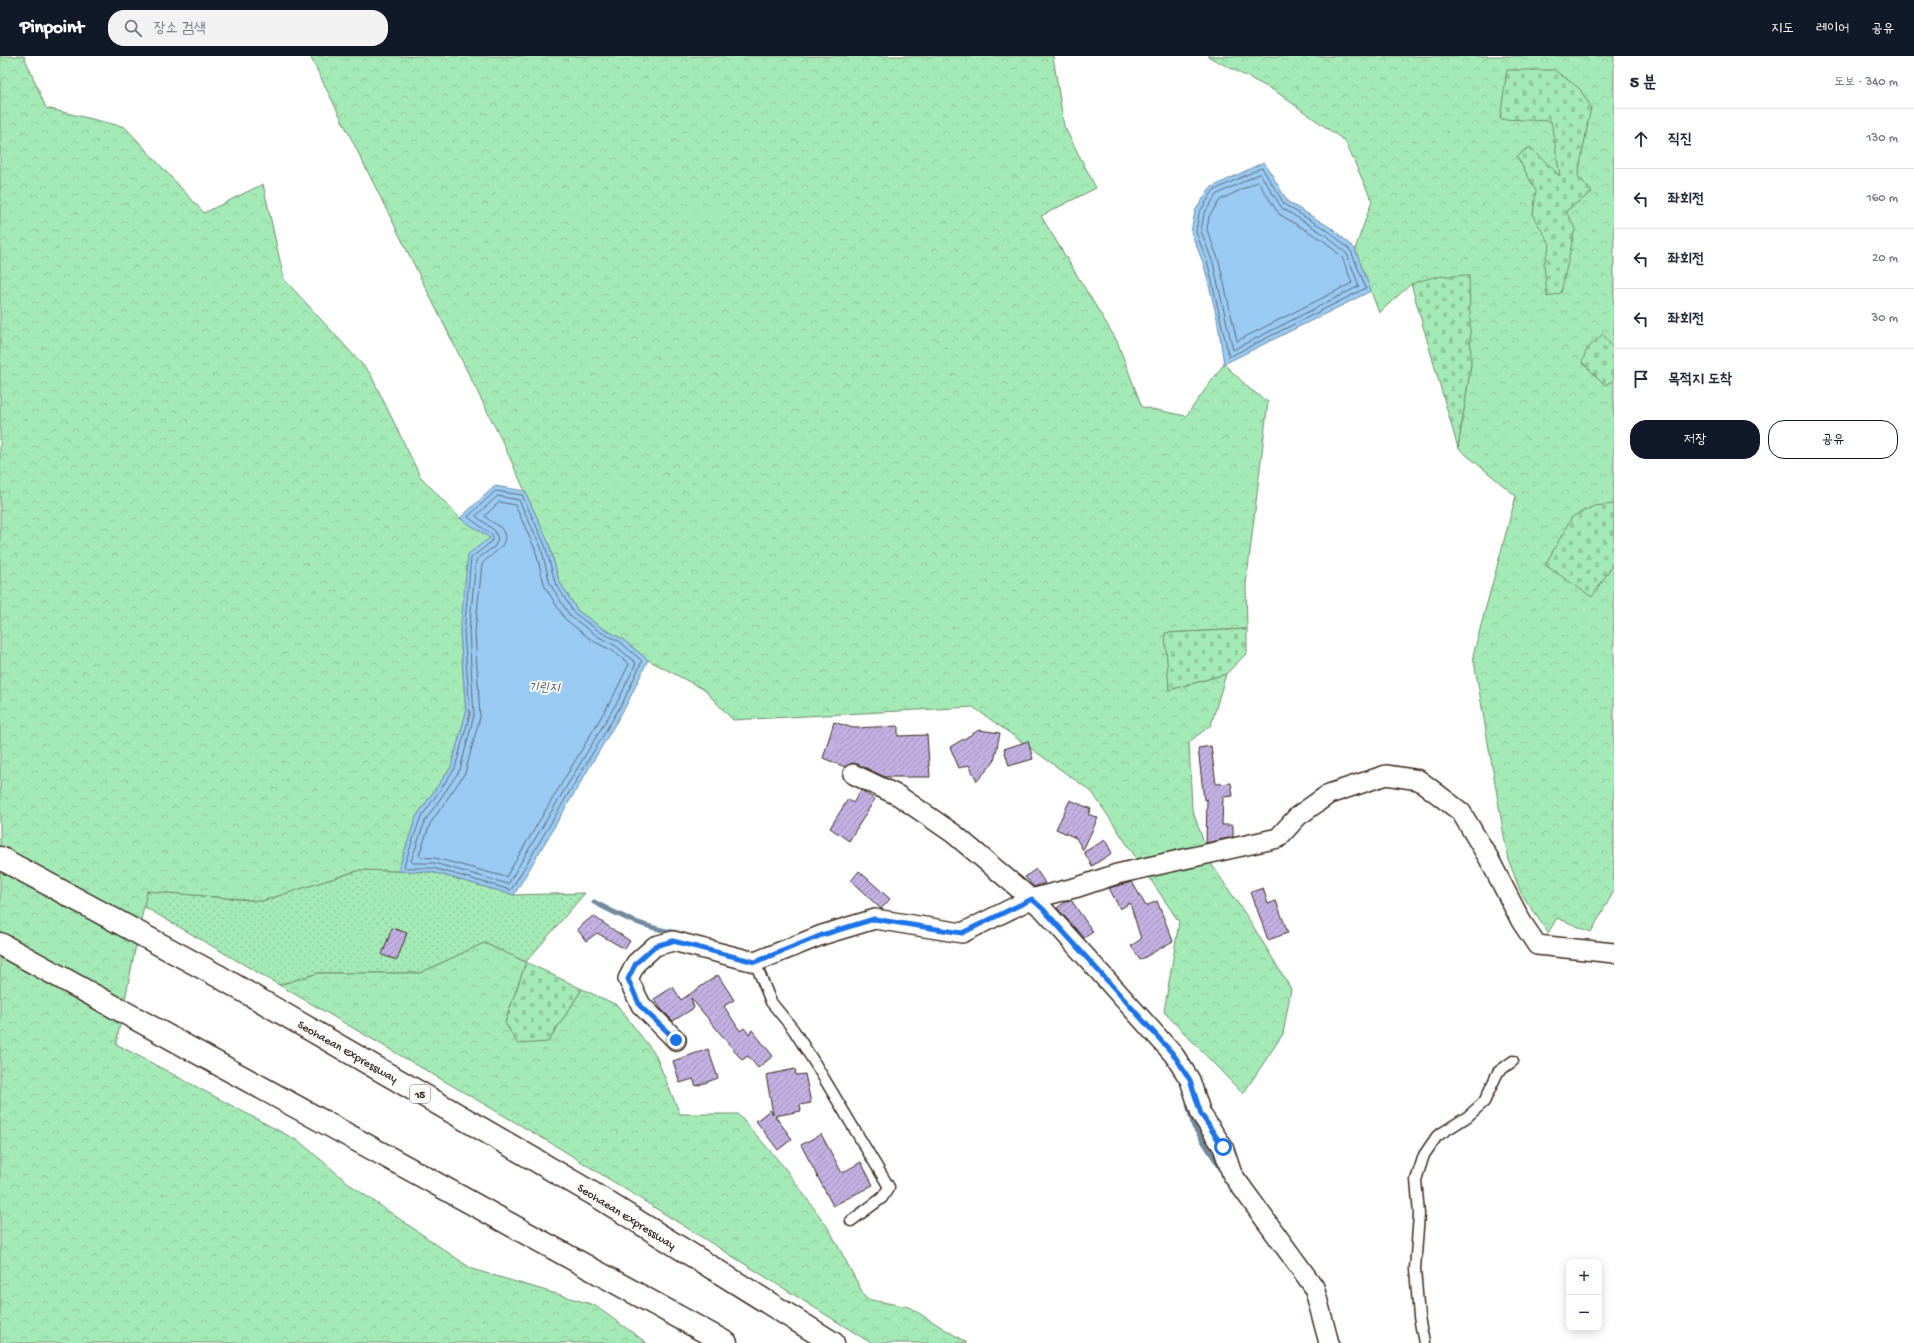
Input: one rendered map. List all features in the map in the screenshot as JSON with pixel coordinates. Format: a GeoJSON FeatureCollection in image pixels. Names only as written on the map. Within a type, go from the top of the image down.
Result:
{"type":"FeatureCollection","features":[{"type":"Feature","properties":{"kind":"highway","name":"Seohaean Expressway"},"geometry":{"type":"LineString","coordinates":[[0,858],[220,977],[592,1193],[833,1343]]}},
{"type":"Feature","properties":{"kind":"highway"},"geometry":{"type":"LineString","coordinates":[[0,944],[726,1343]]}},
{"type":"Feature","properties":{"kind":"street"},"geometry":{"type":"LineString","coordinates":[[853,774],[899,796],[954,834],[1032,899],[1043,909],[1174,1055],[1190,1080],[1201,1114],[1223,1147],[1232,1174],[1314,1287],[1329,1343]]}},
{"type":"Feature","properties":{"kind":"street"},"geometry":{"type":"LineString","coordinates":[[676,1040],[640,1006],[628,979],[636,963],[655,946],[673,941],[755,962],[822,935],[874,919],[962,933],[1032,899],[1078,887],[1117,874],[1278,838],[1298,816],[1330,794],[1386,775],[1419,780],[1461,812],[1488,857],[1521,921],[1537,945],[1614,953]]}},
{"type":"Feature","properties":{"kind":"lane"},"geometry":{"type":"LineString","coordinates":[[755,962],[771,1002],[793,1029],[816,1065],[889,1187],[882,1198],[851,1221]]}},
{"type":"Feature","properties":{"kind":"lane"},"geometry":{"type":"LineString","coordinates":[[1424,1343],[1419,1317],[1415,1269],[1419,1214],[1416,1180],[1424,1155],[1437,1136],[1467,1117],[1484,1102],[1498,1072],[1513,1061]]}},
{"type":"Feature","properties":{"kind":"green space"},"geometry":{"type":"Polygon","coordinates":[[[0,56],[24,56],[46,108],[125,127],[204,213],[263,184],[284,279],[370,373],[420,476],[460,518],[490,538],[460,632],[466,713],[451,767],[416,817],[398,871],[360,870],[262,901],[147,891],[116,1044],[300,1142],[352,1186],[472,1269],[594,1305],[647,1343],[0,1343],[0,56]]]}},
{"type":"Feature","properties":{"kind":"green space"},"geometry":{"type":"Polygon","coordinates":[[[310,56],[1053,56],[1064,126],[1096,188],[1041,216],[1117,341],[1142,407],[1186,416],[1224,364],[1250,389],[1268,402],[1246,585],[1247,629],[1166,633],[1169,690],[1226,674],[1211,725],[1189,742],[1192,809],[1212,865],[1250,921],[1291,989],[1283,1034],[1243,1094],[1164,1012],[1179,922],[1092,792],[973,707],[733,720],[703,689],[648,660],[621,638],[602,628],[578,611],[559,581],[549,544],[504,445],[310,56]]]}},
{"type":"Feature","properties":{"kind":"green space"},"geometry":{"type":"Polygon","coordinates":[[[1207,56],[1614,56],[1614,891],[1591,932],[1557,918],[1548,933],[1521,893],[1508,859],[1473,655],[1516,496],[1458,448],[1471,364],[1411,284],[1379,313],[1355,249],[1372,201],[1345,141],[1275,91],[1207,56]]]}},
{"type":"Feature","properties":{"kind":"green space"},"geometry":{"type":"Polygon","coordinates":[[[1507,70],[1554,70],[1579,88],[1591,107],[1578,176],[1592,192],[1566,211],[1575,229],[1561,293],[1547,297],[1544,263],[1550,244],[1533,216],[1536,191],[1517,156],[1530,147],[1560,176],[1551,121],[1500,119],[1507,70]]]}},
{"type":"Feature","properties":{"kind":"green space"},"geometry":{"type":"Polygon","coordinates":[[[1469,275],[1471,364],[1458,448],[1411,284],[1433,277],[1469,275]]]}},
{"type":"Feature","properties":{"kind":"green space"},"geometry":{"type":"Polygon","coordinates":[[[1603,334],[1614,350],[1614,380],[1605,385],[1582,362],[1587,349],[1603,334]]]}},
{"type":"Feature","properties":{"kind":"green space"},"geometry":{"type":"Polygon","coordinates":[[[1614,504],[1614,563],[1592,597],[1545,565],[1572,517],[1594,506],[1614,504]]]}},
{"type":"Feature","properties":{"kind":"green space"},"geometry":{"type":"Polygon","coordinates":[[[1247,629],[1247,653],[1226,674],[1169,690],[1165,633],[1247,629]]]}},
{"type":"Feature","properties":{"kind":"green space"},"geometry":{"type":"Polygon","coordinates":[[[360,870],[432,872],[514,895],[585,893],[526,962],[484,943],[420,973],[319,973],[279,985],[143,906],[147,891],[262,901],[360,870]]]}},
{"type":"Feature","properties":{"kind":"green space"},"geometry":{"type":"Polygon","coordinates":[[[484,943],[526,962],[505,1022],[548,1042],[582,989],[617,1005],[655,1054],[680,1114],[738,1114],[784,1167],[829,1229],[866,1299],[909,1307],[967,1343],[871,1343],[556,1146],[279,985],[319,973],[420,973],[484,943]]]}},
{"type":"Feature","properties":{"kind":"green space"},"geometry":{"type":"Polygon","coordinates":[[[526,962],[582,989],[548,1042],[518,1044],[505,1023],[526,962]]]}},
{"type":"Feature","properties":{"kind":"water"},"geometry":{"type":"Polygon","coordinates":[[[1264,162],[1288,202],[1333,229],[1355,249],[1371,291],[1224,364],[1217,318],[1204,265],[1191,232],[1195,211],[1210,188],[1264,162]]]}},
{"type":"Feature","properties":{"kind":"water","name":"기린지"},"geometry":{"type":"Polygon","coordinates":[[[495,486],[525,491],[549,544],[559,581],[578,611],[602,628],[621,638],[648,660],[627,704],[514,895],[432,872],[398,871],[416,817],[451,767],[466,713],[460,632],[468,554],[490,538],[460,518],[495,486]]]}},
{"type":"Feature","properties":{"kind":"building"},"geometry":{"type":"Polygon","coordinates":[[[834,722],[853,728],[898,726],[898,736],[927,735],[930,777],[885,777],[857,764],[852,763],[845,767],[823,758],[834,722]]]}},
{"type":"Feature","properties":{"kind":"building"},"geometry":{"type":"Polygon","coordinates":[[[979,730],[1000,733],[994,762],[977,781],[969,765],[959,768],[950,747],[979,730]]]}},
{"type":"Feature","properties":{"kind":"building"},"geometry":{"type":"Polygon","coordinates":[[[1028,741],[1033,759],[1009,766],[1004,749],[1028,741]]]}},
{"type":"Feature","properties":{"kind":"building"},"geometry":{"type":"Polygon","coordinates":[[[1211,746],[1216,784],[1231,783],[1233,796],[1223,797],[1222,825],[1233,825],[1233,837],[1206,843],[1207,799],[1204,800],[1198,748],[1211,746]]]}},
{"type":"Feature","properties":{"kind":"building"},"geometry":{"type":"Polygon","coordinates":[[[861,790],[875,799],[849,841],[830,828],[848,799],[853,803],[861,790]]]}},
{"type":"Feature","properties":{"kind":"building"},"geometry":{"type":"Polygon","coordinates":[[[1070,800],[1091,809],[1088,814],[1098,818],[1083,850],[1076,838],[1056,829],[1070,800]]]}},
{"type":"Feature","properties":{"kind":"building"},"geometry":{"type":"Polygon","coordinates":[[[1105,840],[1112,853],[1092,866],[1084,852],[1105,840]]]}},
{"type":"Feature","properties":{"kind":"building"},"geometry":{"type":"Polygon","coordinates":[[[1036,869],[1045,883],[1034,887],[1025,877],[1036,869]]]}},
{"type":"Feature","properties":{"kind":"building"},"geometry":{"type":"Polygon","coordinates":[[[859,871],[890,899],[881,909],[851,881],[859,871]]]}},
{"type":"Feature","properties":{"kind":"building"},"geometry":{"type":"Polygon","coordinates":[[[1132,882],[1146,906],[1157,901],[1173,941],[1140,960],[1131,946],[1141,939],[1130,903],[1120,909],[1109,888],[1132,882]]]}},
{"type":"Feature","properties":{"kind":"building"},"geometry":{"type":"Polygon","coordinates":[[[1263,888],[1268,904],[1276,901],[1288,933],[1268,940],[1251,892],[1263,888]]]}},
{"type":"Feature","properties":{"kind":"building"},"geometry":{"type":"Polygon","coordinates":[[[1071,900],[1093,932],[1084,938],[1057,908],[1065,902],[1071,900]]]}},
{"type":"Feature","properties":{"kind":"building"},"geometry":{"type":"Polygon","coordinates":[[[593,916],[630,941],[625,949],[597,933],[586,941],[577,929],[593,916]]]}},
{"type":"Feature","properties":{"kind":"building"},"geometry":{"type":"Polygon","coordinates":[[[392,928],[407,933],[397,960],[382,955],[392,928]]]}},
{"type":"Feature","properties":{"kind":"building"},"geometry":{"type":"Polygon","coordinates":[[[718,975],[734,1000],[724,1006],[740,1031],[744,1028],[749,1034],[752,1030],[773,1056],[758,1068],[748,1056],[742,1060],[691,998],[694,1008],[673,1021],[661,1009],[654,999],[673,987],[681,1000],[718,975]]]}},
{"type":"Feature","properties":{"kind":"building"},"geometry":{"type":"Polygon","coordinates":[[[708,1049],[718,1078],[696,1086],[693,1079],[680,1083],[673,1061],[708,1049]]]}},
{"type":"Feature","properties":{"kind":"building"},"geometry":{"type":"Polygon","coordinates":[[[795,1069],[796,1075],[805,1074],[811,1103],[800,1105],[801,1111],[775,1116],[792,1139],[778,1150],[756,1121],[770,1110],[773,1114],[766,1075],[795,1069]]]}},
{"type":"Feature","properties":{"kind":"building"},"geometry":{"type":"Polygon","coordinates":[[[821,1134],[842,1173],[861,1162],[873,1185],[833,1206],[801,1145],[821,1134]]]}},
{"type":"Feature","properties":{"kind":"waterway"},"geometry":{"type":"LineString","coordinates":[[594,902],[634,921],[654,928],[677,933]]}},
{"type":"Feature","properties":{"kind":"waterway"},"geometry":{"type":"LineString","coordinates":[[1188,1104],[1194,1127],[1224,1173]]}},
{"type":"Feature","properties":{"kind":"route"},"geometry":{"type":"LineString","coordinates":[[676,1040],[640,1006],[628,979],[636,963],[655,946],[673,941],[755,962],[822,935],[874,919],[962,933],[1032,899],[1043,909],[1174,1055],[1190,1080],[1201,1114],[1223,1147]]}}]}
